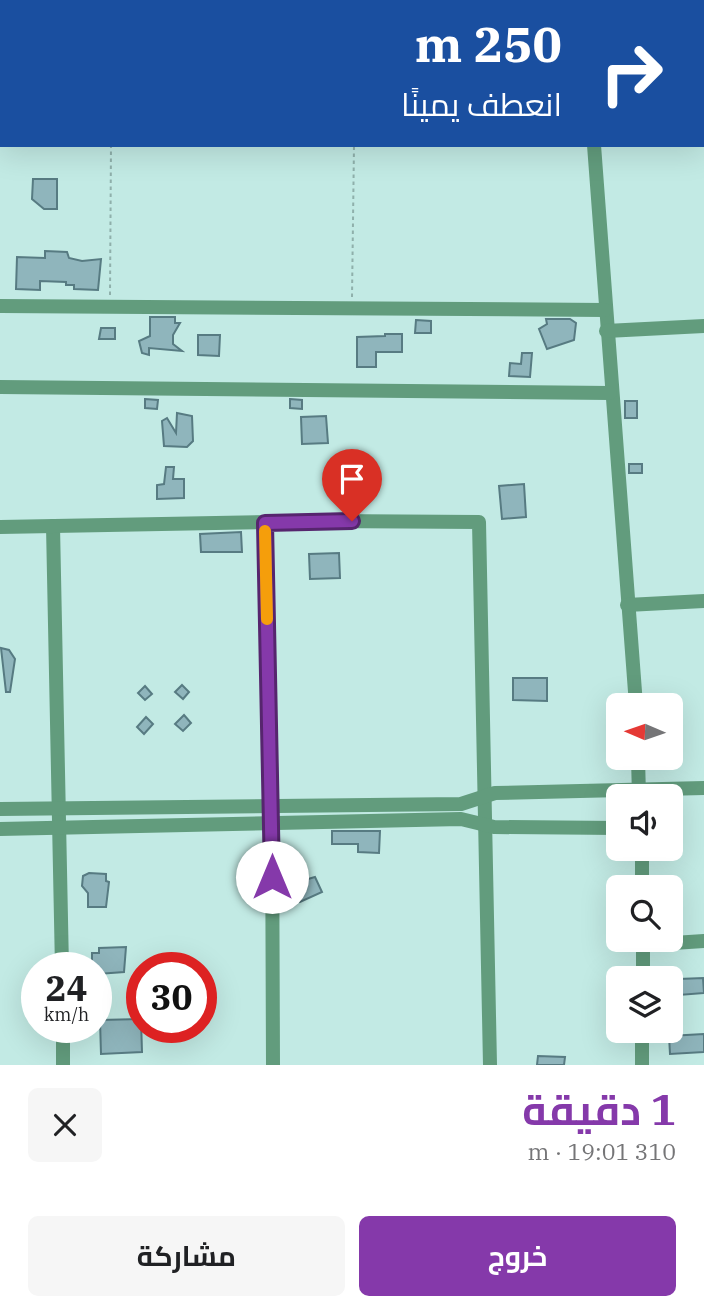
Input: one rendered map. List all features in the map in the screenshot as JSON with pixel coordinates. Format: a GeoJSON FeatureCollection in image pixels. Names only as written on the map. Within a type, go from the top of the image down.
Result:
{"type":"FeatureCollection","features":[{"type":"Feature","properties":{"kind":"street"},"geometry":{"type":"LineString","coordinates":[[594,147],[610,393],[635,693]]}},
{"type":"Feature","properties":{"kind":"street"},"geometry":{"type":"LineString","coordinates":[[0,306],[605,310]]}},
{"type":"Feature","properties":{"kind":"street"},"geometry":{"type":"LineString","coordinates":[[606,331],[704,326]]}},
{"type":"Feature","properties":{"kind":"street"},"geometry":{"type":"LineString","coordinates":[[0,387],[610,393]]}},
{"type":"Feature","properties":{"kind":"street"},"geometry":{"type":"LineString","coordinates":[[0,527],[479,522],[490,1065]]}},
{"type":"Feature","properties":{"kind":"street"},"geometry":{"type":"LineString","coordinates":[[265,523],[272,806],[273,1065]]}},
{"type":"Feature","properties":{"kind":"street"},"geometry":{"type":"LineString","coordinates":[[53,526],[62,952]]}},
{"type":"Feature","properties":{"kind":"street"},"geometry":{"type":"LineString","coordinates":[[627,605],[704,601]]}},
{"type":"Feature","properties":{"kind":"street"},"geometry":{"type":"LineString","coordinates":[[683,790],[704,788]]}},
{"type":"Feature","properties":{"kind":"street"},"geometry":{"type":"LineString","coordinates":[[0,808],[461,804],[485,795],[606,794]]}},
{"type":"Feature","properties":{"kind":"street"},"geometry":{"type":"LineString","coordinates":[[0,829],[460,819],[485,826],[606,828]]}},
{"type":"Feature","properties":{"kind":"street"},"geometry":{"type":"LineString","coordinates":[[683,941],[704,941]]}},
{"type":"Feature","properties":{"kind":"street"},"geometry":{"type":"LineString","coordinates":[[63,1043],[63,1065]]}},
{"type":"Feature","properties":{"kind":"street"},"geometry":{"type":"LineString","coordinates":[[642,1043],[642,1065]]}},
{"type":"Feature","properties":{"kind":"path"},"geometry":{"type":"LineString","coordinates":[[110,307],[111,147]]}},
{"type":"Feature","properties":{"kind":"path"},"geometry":{"type":"LineString","coordinates":[[352,308],[354,147]]}},
{"type":"Feature","properties":{"kind":"building"},"geometry":{"type":"Polygon","coordinates":[[[33,179],[57,179],[57,209],[44,209],[32,199],[33,179]]]}},
{"type":"Feature","properties":{"kind":"building"},"geometry":{"type":"Polygon","coordinates":[[[45,251],[67,252],[69,258],[82,261],[101,259],[98,290],[74,289],[74,285],[66,285],[66,282],[40,281],[40,290],[16,289],[17,257],[45,258],[45,251]]]}},
{"type":"Feature","properties":{"kind":"building"},"geometry":{"type":"Polygon","coordinates":[[[150,317],[175,317],[175,323],[180,323],[173,335],[173,344],[182,351],[149,348],[149,355],[142,353],[139,341],[150,336],[150,317]]]}},
{"type":"Feature","properties":{"kind":"building"},"geometry":{"type":"Polygon","coordinates":[[[546,319],[570,319],[576,323],[574,340],[547,349],[539,329],[547,324],[546,319]]]}},
{"type":"Feature","properties":{"kind":"building"},"geometry":{"type":"Polygon","coordinates":[[[416,320],[431,321],[431,333],[415,333],[416,320]]]}},
{"type":"Feature","properties":{"kind":"building"},"geometry":{"type":"Polygon","coordinates":[[[101,328],[115,328],[115,339],[99,339],[101,328]]]}},
{"type":"Feature","properties":{"kind":"building"},"geometry":{"type":"Polygon","coordinates":[[[402,334],[402,352],[376,352],[376,367],[357,367],[357,337],[402,334]]]}},
{"type":"Feature","properties":{"kind":"building"},"geometry":{"type":"Polygon","coordinates":[[[198,335],[220,335],[219,356],[198,355],[198,335]]]}},
{"type":"Feature","properties":{"kind":"building"},"geometry":{"type":"Polygon","coordinates":[[[522,353],[532,353],[530,377],[509,376],[510,363],[521,364],[522,353]]]}},
{"type":"Feature","properties":{"kind":"building"},"geometry":{"type":"Polygon","coordinates":[[[145,399],[158,400],[157,409],[145,408],[145,399]]]}},
{"type":"Feature","properties":{"kind":"building"},"geometry":{"type":"Polygon","coordinates":[[[290,399],[302,400],[302,409],[290,408],[290,399]]]}},
{"type":"Feature","properties":{"kind":"building"},"geometry":{"type":"Polygon","coordinates":[[[625,401],[637,401],[637,418],[625,418],[625,401]]]}},
{"type":"Feature","properties":{"kind":"building"},"geometry":{"type":"Polygon","coordinates":[[[177,413],[192,416],[193,441],[187,447],[164,446],[162,421],[167,418],[176,433],[177,413]]]}},
{"type":"Feature","properties":{"kind":"building"},"geometry":{"type":"Polygon","coordinates":[[[326,416],[328,443],[302,444],[301,417],[326,416]]]}},
{"type":"Feature","properties":{"kind":"building"},"geometry":{"type":"Polygon","coordinates":[[[629,464],[642,464],[642,473],[629,473],[629,464]]]}},
{"type":"Feature","properties":{"kind":"building"},"geometry":{"type":"Polygon","coordinates":[[[166,467],[174,467],[173,479],[184,479],[184,498],[157,499],[157,485],[164,484],[166,467]]]}},
{"type":"Feature","properties":{"kind":"building"},"geometry":{"type":"Polygon","coordinates":[[[524,484],[526,517],[502,519],[499,486],[524,484]]]}},
{"type":"Feature","properties":{"kind":"building"},"geometry":{"type":"Polygon","coordinates":[[[241,532],[242,552],[201,552],[200,534],[241,532]]]}},
{"type":"Feature","properties":{"kind":"building"},"geometry":{"type":"Polygon","coordinates":[[[339,553],[340,578],[310,579],[309,554],[339,553]]]}},
{"type":"Feature","properties":{"kind":"building"},"geometry":{"type":"Polygon","coordinates":[[[1,648],[9,650],[15,659],[10,692],[6,692],[1,648]]]}},
{"type":"Feature","properties":{"kind":"building"},"geometry":{"type":"Polygon","coordinates":[[[513,678],[547,678],[547,701],[513,700],[513,678]]]}},
{"type":"Feature","properties":{"kind":"building"},"geometry":{"type":"Polygon","coordinates":[[[182,685],[189,692],[183,699],[175,692],[182,685]]]}},
{"type":"Feature","properties":{"kind":"building"},"geometry":{"type":"Polygon","coordinates":[[[145,686],[152,694],[145,700],[138,693],[145,686]]]}},
{"type":"Feature","properties":{"kind":"building"},"geometry":{"type":"Polygon","coordinates":[[[184,715],[191,723],[183,731],[175,724],[184,715]]]}},
{"type":"Feature","properties":{"kind":"building"},"geometry":{"type":"Polygon","coordinates":[[[146,717],[153,724],[144,734],[137,727],[146,717]]]}},
{"type":"Feature","properties":{"kind":"building"},"geometry":{"type":"Polygon","coordinates":[[[332,831],[380,831],[379,853],[358,852],[358,844],[332,844],[332,831]]]}},
{"type":"Feature","properties":{"kind":"building"},"geometry":{"type":"Polygon","coordinates":[[[293,868],[296,875],[305,871],[308,879],[315,877],[322,892],[300,902],[284,872],[293,868]]]}},
{"type":"Feature","properties":{"kind":"building"},"geometry":{"type":"Polygon","coordinates":[[[89,873],[106,874],[106,881],[109,882],[106,907],[88,907],[88,893],[82,886],[83,876],[89,873]]]}},
{"type":"Feature","properties":{"kind":"building"},"geometry":{"type":"Polygon","coordinates":[[[126,947],[124,972],[112,973],[112,952],[99,952],[99,948],[126,947]]]}},
{"type":"Feature","properties":{"kind":"building"},"geometry":{"type":"Polygon","coordinates":[[[703,978],[704,993],[683,995],[683,979],[703,978]]]}},
{"type":"Feature","properties":{"kind":"building"},"geometry":{"type":"Polygon","coordinates":[[[126,1019],[126,1043],[142,1043],[142,1052],[101,1054],[101,1043],[112,1043],[112,1020],[126,1019]]]}},
{"type":"Feature","properties":{"kind":"building"},"geometry":{"type":"Polygon","coordinates":[[[704,1034],[704,1052],[670,1054],[669,1043],[683,1043],[683,1035],[704,1034]]]}},
{"type":"Feature","properties":{"kind":"building"},"geometry":{"type":"Polygon","coordinates":[[[538,1056],[565,1057],[564,1065],[537,1065],[538,1056]]]}},
{"type":"Feature","properties":{"kind":"slow traffic"},"geometry":{"type":"LineString","coordinates":[[265,531],[267,619]]}},
{"type":"Feature","properties":{"kind":"route"},"geometry":{"type":"LineString","coordinates":[[272,877],[265,523],[352,521]]}}]}
